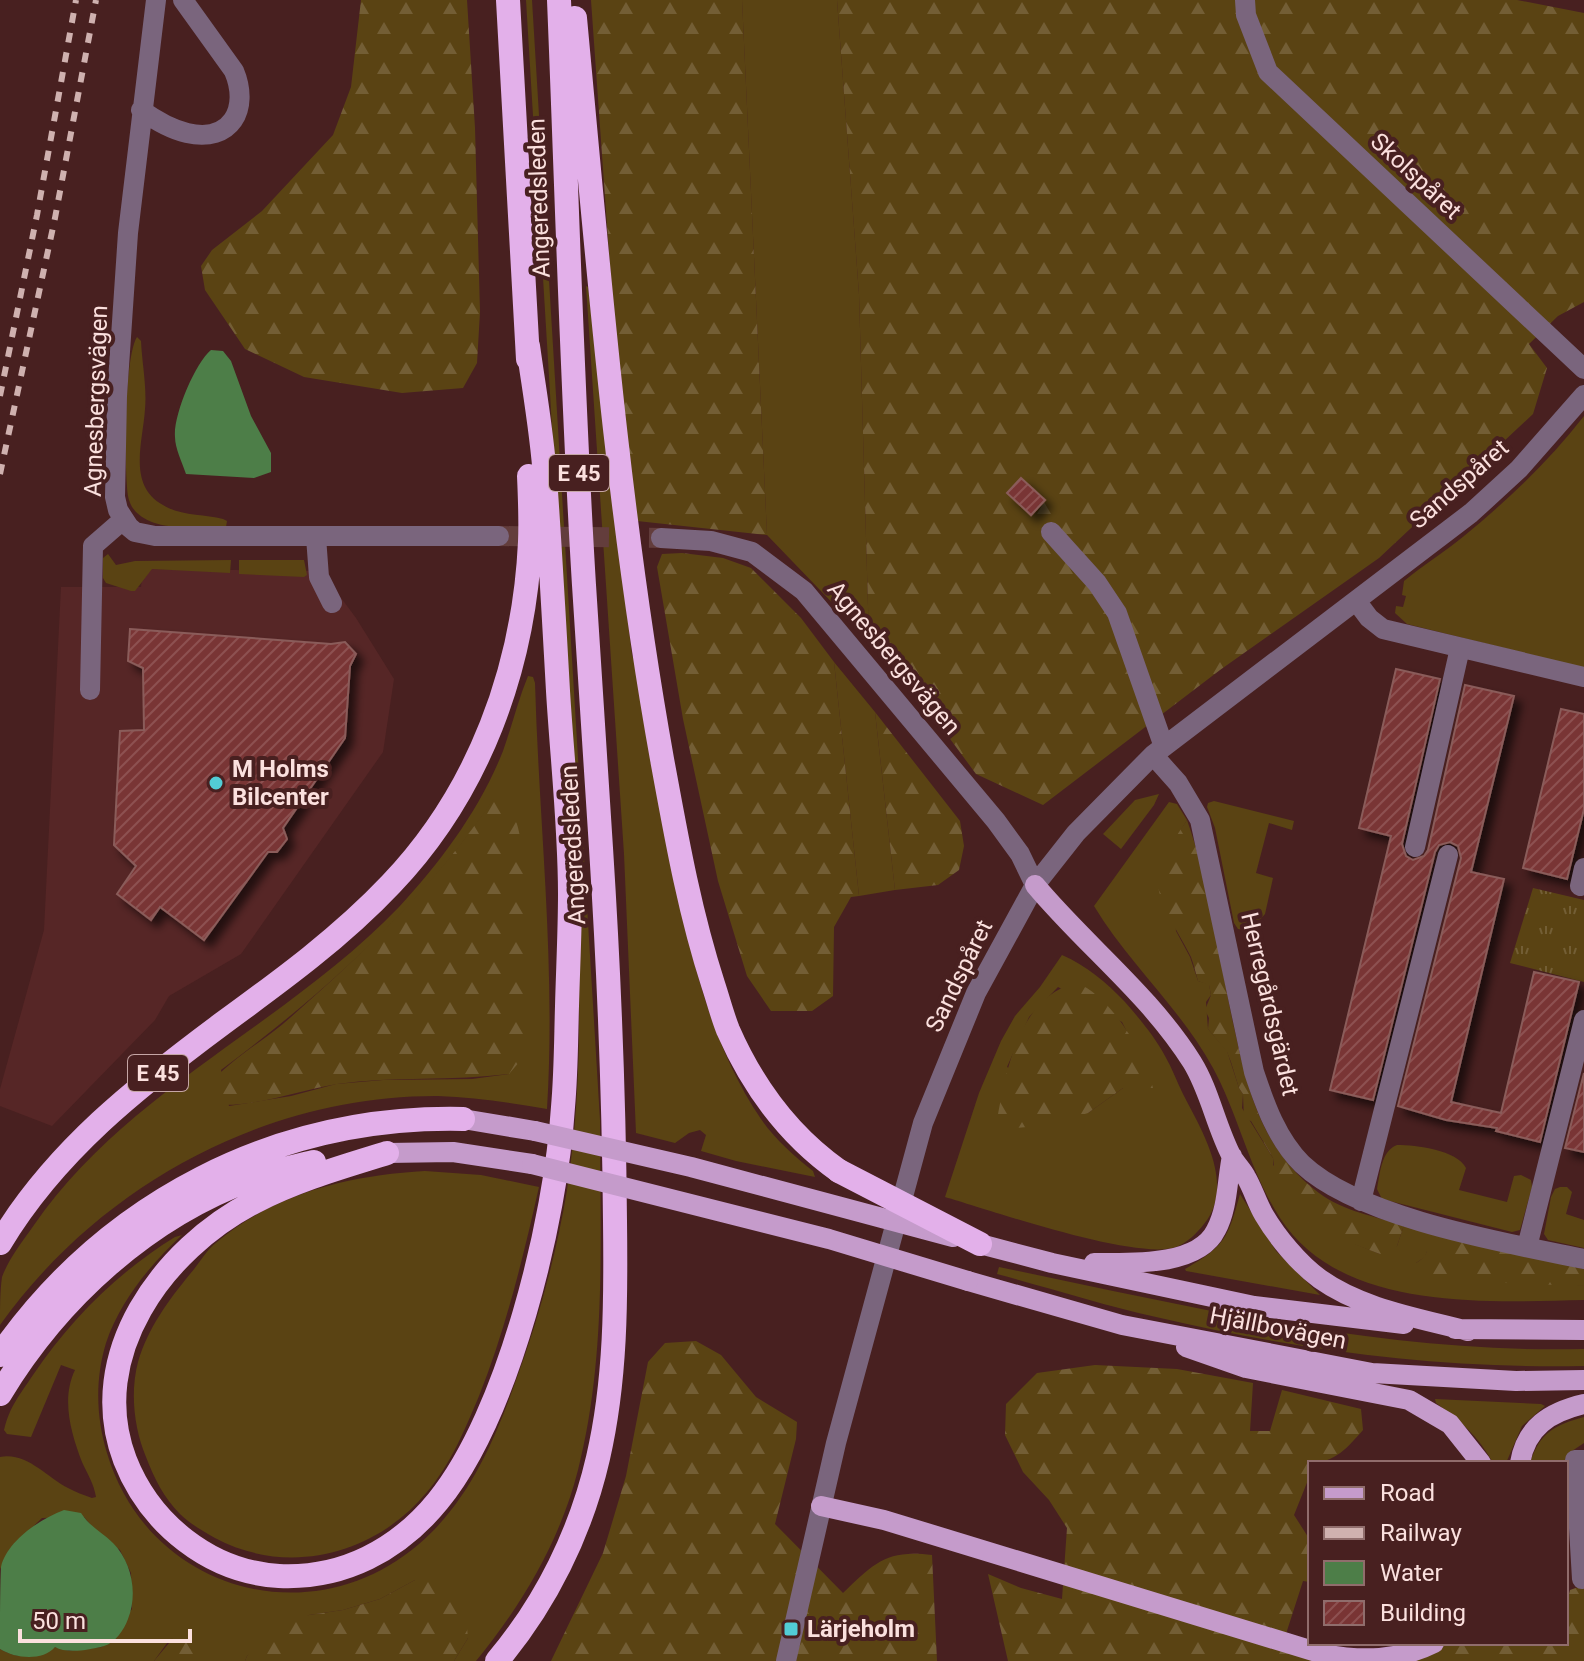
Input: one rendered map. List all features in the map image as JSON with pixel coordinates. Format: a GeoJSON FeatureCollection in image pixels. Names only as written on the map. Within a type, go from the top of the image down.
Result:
{"type":"FeatureCollection","features":[{"type":"Feature","properties":{"kind":"highway","name":"Angeredsleden"},"geometry":{"type":"LineString","coordinates":[[508,0],[528,346]]}},
{"type":"Feature","properties":{"kind":"highway","name":"Angeredsleden"},"geometry":{"type":"LineString","coordinates":[[497,1661],[534,1611],[554,1576],[587,1497],[598,1458],[610,1387],[617,1271],[614,1092],[583,583],[559,0]]}},
{"type":"Feature","properties":{"kind":"highway"},"geometry":{"type":"LineString","coordinates":[[571,0],[604,325],[653,710],[689,897],[727,1027],[740,1055],[783,1123],[817,1155],[884,1197],[980,1244]]}},
{"type":"Feature","properties":{"kind":"highway","name":"E 45"},"geometry":{"type":"LineString","coordinates":[[0,1243],[32,1193],[85,1136],[180,1055],[336,936],[394,881],[445,817],[485,743],[500,706],[514,654],[530,542],[528,346]]}},
{"type":"Feature","properties":{"kind":"highway"},"geometry":{"type":"LineString","coordinates":[[387,1153],[286,1187],[252,1202],[223,1220],[197,1240],[161,1278],[141,1306],[127,1336],[114,1398],[120,1444],[131,1474],[154,1511],[175,1533],[200,1551],[239,1568],[271,1576],[327,1573],[374,1556],[419,1522],[452,1482],[485,1418],[513,1346],[534,1278],[550,1207],[563,1108],[570,892],[545,477],[528,346]]}},
{"type":"Feature","properties":{"kind":"highway"},"geometry":{"type":"LineString","coordinates":[[0,1355],[23,1323],[86,1256],[139,1214],[184,1186],[235,1162],[319,1135],[394,1121],[463,1119]]}},
{"type":"Feature","properties":{"kind":"highway"},"geometry":{"type":"LineString","coordinates":[[0,1394],[47,1326],[112,1261],[166,1222],[217,1193],[256,1177],[328,1159],[387,1153]]}},
{"type":"Feature","properties":{"kind":"main road"},"geometry":{"type":"LineString","coordinates":[[1035,885],[1147,1002],[1193,1064],[1232,1156],[1245,1174],[1263,1214],[1319,1278],[1350,1296],[1377,1306],[1468,1331]]}},
{"type":"Feature","properties":{"kind":"main road","name":"Hjällbovägen"},"geometry":{"type":"LineString","coordinates":[[463,1119],[535,1131],[691,1167],[1052,1263],[1254,1306],[1468,1331],[1584,1330]]}},
{"type":"Feature","properties":{"kind":"main road","name":"Hjällbovägen"},"geometry":{"type":"LineString","coordinates":[[387,1153],[453,1152],[532,1164],[829,1239],[1122,1325],[1372,1373],[1516,1381],[1584,1380]]}},
{"type":"Feature","properties":{"kind":"main road"},"geometry":{"type":"LineString","coordinates":[[1052,1263],[1143,1263],[1186,1254],[1215,1233],[1224,1207],[1232,1156]]}},
{"type":"Feature","properties":{"kind":"main road"},"geometry":{"type":"LineString","coordinates":[[1122,1325],[1246,1368],[1409,1400],[1450,1424],[1479,1461]]}},
{"type":"Feature","properties":{"kind":"main road"},"geometry":{"type":"LineString","coordinates":[[1521,1461],[1527,1437],[1537,1426],[1565,1409],[1584,1404]]}},
{"type":"Feature","properties":{"kind":"main road"},"geometry":{"type":"LineString","coordinates":[[821,1506],[910,1528],[1323,1654],[1356,1660],[1393,1659],[1429,1645]]}},
{"type":"Feature","properties":{"kind":"street","name":"Agnesbergsvägen"},"geometry":{"type":"LineString","coordinates":[[156,0],[128,233],[117,396],[115,497],[124,519],[135,532],[155,536],[499,536]]}},
{"type":"Feature","properties":{"kind":"street"},"geometry":{"type":"LineString","coordinates":[[141,110],[160,123],[187,133],[211,135],[237,116],[241,100],[234,71],[183,0]]}},
{"type":"Feature","properties":{"kind":"street","name":"Skolspåret"},"geometry":{"type":"LineString","coordinates":[[1245,0],[1246,15],[1268,72],[1584,369]]}},
{"type":"Feature","properties":{"kind":"street","name":"Sandspåret"},"geometry":{"type":"LineString","coordinates":[[786,1661],[836,1443],[923,1123],[976,993],[1035,885],[1076,833],[1159,751],[1471,513],[1519,469],[1584,395]]}},
{"type":"Feature","properties":{"kind":"street"},"geometry":{"type":"LineString","coordinates":[[90,690],[93,546],[124,519]]}},
{"type":"Feature","properties":{"kind":"street"},"geometry":{"type":"LineString","coordinates":[[1051,532],[1097,583],[1117,613],[1159,751]]}},
{"type":"Feature","properties":{"kind":"street"},"geometry":{"type":"LineString","coordinates":[[316,537],[319,577],[332,603]]}},
{"type":"Feature","properties":{"kind":"street","name":"Agnesbergsvägen"},"geometry":{"type":"LineString","coordinates":[[661,538],[711,541],[752,552],[804,591],[996,821],[1020,854],[1035,885]]}},
{"type":"Feature","properties":{"kind":"street"},"geometry":{"type":"LineString","coordinates":[[1357,602],[1369,618],[1383,629],[1584,677]]}},
{"type":"Feature","properties":{"kind":"street"},"geometry":{"type":"LineString","coordinates":[[1415,847],[1460,648]]}},
{"type":"Feature","properties":{"kind":"street","name":"Herregårdsgärdet"},"geometry":{"type":"LineString","coordinates":[[1159,751],[1200,820],[1254,1072],[1265,1105],[1287,1146],[1303,1164],[1361,1201],[1427,1222],[1584,1259]]}},
{"type":"Feature","properties":{"kind":"street"},"geometry":{"type":"LineString","coordinates":[[1361,1201],[1448,855]]}},
{"type":"Feature","properties":{"kind":"street"},"geometry":{"type":"LineString","coordinates":[[1527,1247],[1584,1020]]}},
{"type":"Feature","properties":{"kind":"street"},"geometry":{"type":"LineString","coordinates":[[1577,1580],[1575,1460],[1584,1460]]}},
{"type":"Feature","properties":{"kind":"shaded area"},"geometry":{"type":"Polygon","coordinates":[[[143,569],[321,571],[356,618],[394,679],[383,752],[241,954],[169,996],[155,1020],[52,1126],[0,1106],[0,1089],[44,930],[61,587],[141,587],[143,569]]]}},
{"type":"Feature","properties":{"kind":"green space"},"geometry":{"type":"Polygon","coordinates":[[[361,0],[467,0],[475,128],[480,312],[477,363],[463,388],[402,393],[304,377],[245,349],[205,290],[201,266],[212,250],[262,211],[333,135],[351,87],[361,0]]]}},
{"type":"Feature","properties":{"kind":"green space"},"geometry":{"type":"Polygon","coordinates":[[[526,0],[532,0],[600,1120],[598,1340],[587,1427],[570,1496],[538,1571],[509,1618],[476,1661],[454,1661],[468,1638],[415,1580],[380,1599],[343,1610],[309,1615],[247,1656],[245,1661],[201,1661],[201,1638],[170,1639],[154,1661],[0,1661],[0,1649],[21,1656],[55,1647],[69,1651],[102,1647],[132,1609],[131,1573],[120,1550],[84,1517],[42,1518],[16,1543],[0,1569],[0,1457],[19,1458],[71,1489],[96,1497],[78,1451],[69,1416],[69,1393],[75,1370],[61,1365],[31,1437],[7,1434],[4,1430],[6,1422],[33,1375],[79,1316],[134,1266],[175,1237],[182,1235],[137,1284],[119,1313],[106,1343],[98,1398],[101,1426],[107,1453],[128,1500],[158,1539],[195,1567],[238,1585],[284,1592],[330,1588],[376,1572],[419,1544],[452,1509],[478,1470],[498,1427],[531,1336],[552,1264],[567,1190],[576,1107],[579,982],[558,536],[526,0]]]}},
{"type":"Feature","properties":{"kind":"green space"},"geometry":{"type":"Polygon","coordinates":[[[591,0],[742,0],[767,535],[628,520],[591,0]]]}},
{"type":"Feature","properties":{"kind":"green space"},"geometry":{"type":"Polygon","coordinates":[[[742,0],[837,0],[859,294],[869,641],[767,535],[742,0]]]}},
{"type":"Feature","properties":{"kind":"green space"},"geometry":{"type":"Polygon","coordinates":[[[837,0],[1517,0],[1584,13],[1584,302],[1558,316],[1529,344],[1547,368],[1533,414],[1379,558],[1220,670],[1043,805],[976,774],[911,686],[869,641],[859,294],[837,0]]]}},
{"type":"Feature","properties":{"kind":"green space"},"geometry":{"type":"Polygon","coordinates":[[[586,286],[632,655],[690,946],[707,1006],[730,1065],[761,1119],[813,1171],[815,1177],[701,1151],[706,1135],[700,1130],[689,1133],[675,1143],[636,1133],[624,854],[586,286]]]}},
{"type":"Feature","properties":{"kind":"green space"},"geometry":{"type":"Polygon","coordinates":[[[137,337],[141,341],[145,392],[140,462],[145,486],[152,496],[170,509],[223,519],[227,521],[226,527],[167,526],[145,519],[131,505],[127,482],[126,414],[130,366],[137,337]]]}},
{"type":"Feature","properties":{"kind":"green space"},"geometry":{"type":"Polygon","coordinates":[[[1584,416],[1584,668],[1407,624],[1395,613],[1396,606],[1403,607],[1406,596],[1402,595],[1404,581],[1457,542],[1512,494],[1557,449],[1584,416]]]}},
{"type":"Feature","properties":{"kind":"green space"},"geometry":{"type":"Polygon","coordinates":[[[108,554],[116,565],[135,561],[231,560],[230,573],[152,569],[135,591],[131,591],[106,583],[103,558],[108,554]]]}},
{"type":"Feature","properties":{"kind":"green space"},"geometry":{"type":"Polygon","coordinates":[[[662,554],[723,558],[751,568],[801,618],[834,662],[859,896],[851,897],[834,927],[833,996],[812,1011],[771,1011],[747,976],[718,881],[683,719],[657,567],[662,554]]]}},
{"type":"Feature","properties":{"kind":"green space"},"geometry":{"type":"Polygon","coordinates":[[[239,560],[304,560],[307,575],[239,574],[239,560]]]}},
{"type":"Feature","properties":{"kind":"green space"},"geometry":{"type":"Polygon","coordinates":[[[834,662],[875,712],[895,890],[859,896],[834,662]]]}},
{"type":"Feature","properties":{"kind":"green space"},"geometry":{"type":"Polygon","coordinates":[[[528,676],[533,677],[535,683],[548,949],[547,1109],[438,1096],[374,1100],[311,1112],[250,1131],[192,1158],[137,1191],[86,1230],[40,1275],[0,1325],[1,1282],[5,1270],[34,1225],[72,1177],[161,1096],[355,949],[430,872],[471,814],[494,773],[528,676]],[[494,799],[435,876],[369,946],[297,1010],[221,1070],[229,1106],[291,1096],[336,1084],[472,1079],[509,1074],[494,799]]]}},
{"type":"Feature","properties":{"kind":"green space"},"geometry":{"type":"Polygon","coordinates":[[[875,712],[960,821],[964,846],[959,870],[938,885],[895,890],[875,712]]]}},
{"type":"Feature","properties":{"kind":"green space"},"geometry":{"type":"Polygon","coordinates":[[[1159,794],[1121,849],[1103,834],[1135,800],[1159,794]]]}},
{"type":"Feature","properties":{"kind":"green space"},"geometry":{"type":"Polygon","coordinates":[[[494,798],[508,798],[517,825],[527,889],[526,1054],[509,1074],[337,1084],[258,1102],[210,1104],[207,1087],[216,1077],[291,1017],[400,914],[449,858],[494,798]]]}},
{"type":"Feature","properties":{"kind":"green space"},"geometry":{"type":"Polygon","coordinates":[[[1214,801],[1294,821],[1292,830],[1269,823],[1256,873],[1273,878],[1265,914],[1250,931],[1238,929],[1234,923],[1215,828],[1207,807],[1214,801]]]}},
{"type":"Feature","properties":{"kind":"green space"},"geometry":{"type":"Polygon","coordinates":[[[1169,802],[1177,804],[1187,820],[1173,843],[1176,931],[1198,981],[1209,984],[1211,995],[1206,1002],[1208,1029],[1227,1051],[1243,1094],[1242,1108],[1273,1158],[1273,1165],[1355,1244],[1380,1254],[1397,1246],[1404,1225],[1433,1234],[1425,1257],[1416,1263],[1584,1286],[1584,1300],[1461,1300],[1377,1286],[1339,1271],[1307,1249],[1280,1218],[1261,1182],[1213,1068],[1200,1046],[1094,906],[1169,802]]]}},
{"type":"Feature","properties":{"kind":"green space"},"geometry":{"type":"Polygon","coordinates":[[[1187,820],[1208,895],[1239,1048],[1260,1116],[1283,1157],[1319,1193],[1349,1209],[1404,1225],[1391,1254],[1380,1254],[1319,1231],[1297,1212],[1275,1177],[1273,1158],[1251,1121],[1244,1119],[1243,1094],[1227,1052],[1208,1029],[1209,1018],[1205,1010],[1211,995],[1209,985],[1198,981],[1191,957],[1159,891],[1164,858],[1187,820]]]}},
{"type":"Feature","properties":{"kind":"green space"},"geometry":{"type":"Polygon","coordinates":[[[1533,888],[1584,900],[1584,982],[1510,963],[1533,888]]]}},
{"type":"Feature","properties":{"kind":"green space"},"geometry":{"type":"Polygon","coordinates":[[[1062,955],[1080,964],[1125,1002],[1168,1061],[1206,1141],[1216,1175],[1217,1192],[1213,1209],[1198,1231],[1180,1245],[1156,1249],[1097,1241],[945,1197],[979,1093],[1001,1041],[1015,1016],[1062,955]],[[1058,987],[1029,1017],[1007,1067],[1088,1113],[1123,1088],[1134,1046],[1122,1022],[1058,987]]]}},
{"type":"Feature","properties":{"kind":"green space"},"geometry":{"type":"Polygon","coordinates":[[[1076,983],[1101,999],[1124,1027],[1142,1059],[1153,1088],[1123,1088],[1088,1113],[1049,1125],[1016,1128],[997,1120],[1011,1058],[1028,1019],[1041,1003],[1057,991],[1076,983]]]}},
{"type":"Feature","properties":{"kind":"green space"},"geometry":{"type":"Polygon","coordinates":[[[1397,1145],[1435,1150],[1461,1162],[1466,1168],[1459,1190],[1507,1202],[1514,1176],[1521,1175],[1531,1180],[1532,1187],[1520,1230],[1512,1232],[1382,1199],[1377,1189],[1382,1164],[1388,1152],[1397,1145]]]}},
{"type":"Feature","properties":{"kind":"green space"},"geometry":{"type":"Polygon","coordinates":[[[425,1171],[481,1175],[539,1187],[498,1345],[457,1446],[427,1492],[406,1514],[356,1545],[300,1557],[272,1556],[243,1550],[215,1538],[174,1508],[152,1473],[136,1422],[134,1386],[138,1362],[160,1315],[213,1245],[264,1211],[289,1199],[342,1182],[425,1171]]]}},
{"type":"Feature","properties":{"kind":"green space"},"geometry":{"type":"Polygon","coordinates":[[[1560,1187],[1567,1187],[1572,1192],[1566,1214],[1584,1220],[1584,1248],[1548,1240],[1544,1234],[1551,1197],[1560,1187]]]}},
{"type":"Feature","properties":{"kind":"green space"},"geometry":{"type":"Polygon","coordinates":[[[1240,1194],[1276,1251],[1320,1295],[1186,1271],[1223,1239],[1240,1194]]]}},
{"type":"Feature","properties":{"kind":"green space"},"geometry":{"type":"Polygon","coordinates":[[[1433,1234],[1584,1269],[1584,1286],[1424,1280],[1416,1273],[1416,1263],[1426,1254],[1426,1241],[1433,1234]]]}},
{"type":"Feature","properties":{"kind":"green space"},"geometry":{"type":"Polygon","coordinates":[[[999,1267],[1216,1312],[1362,1336],[1510,1349],[1584,1349],[1584,1366],[1422,1361],[1315,1348],[1209,1329],[1096,1302],[997,1274],[999,1267]]]}},
{"type":"Feature","properties":{"kind":"green space"},"geometry":{"type":"Polygon","coordinates":[[[696,1341],[721,1355],[756,1397],[797,1422],[796,1439],[775,1524],[843,1593],[882,1560],[903,1554],[932,1555],[937,1661],[551,1661],[603,1553],[626,1476],[648,1362],[665,1343],[696,1341]]]}},
{"type":"Feature","properties":{"kind":"green space"},"geometry":{"type":"Polygon","coordinates":[[[1095,1365],[1177,1369],[1253,1383],[1250,1431],[1270,1431],[1282,1390],[1361,1409],[1363,1430],[1352,1442],[1334,1457],[1308,1461],[1308,1480],[1294,1515],[1308,1537],[1308,1582],[1303,1581],[1284,1640],[1351,1659],[1434,1649],[1444,1645],[1568,1645],[1570,1590],[1584,1585],[1584,1661],[1008,1661],[988,1574],[1021,1588],[1062,1599],[1067,1528],[1049,1500],[1023,1472],[1005,1435],[1006,1404],[1037,1373],[1095,1365]]]}},
{"type":"Feature","properties":{"kind":"green space"},"geometry":{"type":"Polygon","coordinates":[[[1435,1399],[1545,1406],[1522,1426],[1507,1461],[1492,1461],[1475,1437],[1435,1399]]]}},
{"type":"Feature","properties":{"kind":"green space"},"geometry":{"type":"Polygon","coordinates":[[[1584,1417],[1584,1443],[1569,1453],[1564,1461],[1531,1461],[1544,1437],[1565,1423],[1584,1417]]]}},
{"type":"Feature","properties":{"kind":"green space"},"geometry":{"type":"Polygon","coordinates":[[[415,1580],[439,1580],[464,1596],[468,1638],[454,1661],[245,1661],[281,1625],[309,1615],[343,1610],[380,1599],[415,1580]]]}},
{"type":"Feature","properties":{"kind":"green space"},"geometry":{"type":"Polygon","coordinates":[[[193,1629],[201,1638],[201,1661],[154,1661],[180,1630],[193,1629]]]}},
{"type":"Feature","properties":{"kind":"water"},"geometry":{"type":"Polygon","coordinates":[[[211,350],[223,351],[231,361],[251,416],[271,453],[271,472],[254,478],[186,474],[177,450],[175,428],[192,378],[211,350]]]}},
{"type":"Feature","properties":{"kind":"water"},"geometry":{"type":"Polygon","coordinates":[[[64,1510],[81,1513],[125,1559],[133,1589],[128,1619],[119,1636],[104,1646],[72,1651],[55,1647],[44,1655],[29,1657],[6,1652],[0,1649],[1,1567],[4,1557],[26,1532],[64,1510]]]}},
{"type":"Feature","properties":{"kind":"building"},"geometry":{"type":"Polygon","coordinates":[[[1021,478],[1045,500],[1031,515],[1007,493],[1021,478]]]}},
{"type":"Feature","properties":{"kind":"building","name":"M Holms Bilcenter"},"geometry":{"type":"Polygon","coordinates":[[[130,629],[331,644],[345,642],[356,654],[350,666],[345,738],[283,828],[287,839],[277,852],[268,852],[204,940],[160,907],[151,920],[117,894],[136,866],[114,845],[120,731],[144,730],[143,668],[128,661],[130,629]]]}},
{"type":"Feature","properties":{"kind":"building"},"geometry":{"type":"Polygon","coordinates":[[[1396,669],[1440,679],[1402,844],[1406,856],[1413,860],[1424,856],[1428,850],[1465,685],[1514,696],[1471,872],[1504,879],[1451,1102],[1501,1113],[1534,972],[1579,982],[1540,1142],[1496,1131],[1497,1128],[1446,1120],[1398,1106],[1461,858],[1458,846],[1450,842],[1439,845],[1435,852],[1373,1100],[1330,1090],[1391,836],[1359,828],[1396,669]]]}},
{"type":"Feature","properties":{"kind":"building"},"geometry":{"type":"Polygon","coordinates":[[[1561,709],[1584,714],[1584,809],[1567,879],[1523,868],[1561,709]]]}},
{"type":"Feature","properties":{"kind":"building"},"geometry":{"type":"Polygon","coordinates":[[[1584,1073],[1584,1152],[1565,1148],[1584,1073]]]}},
{"type":"Feature","properties":{"kind":"tunnel"},"geometry":{"type":"LineString","coordinates":[[499,536],[661,538]]}},
{"type":"Feature","properties":{"kind":"railway"},"geometry":{"type":"LineString","coordinates":[[0,396],[76,0]]}},
{"type":"Feature","properties":{"kind":"railway"},"geometry":{"type":"LineString","coordinates":[[0,474],[55,218],[96,0]]}},
{"type":"Feature","properties":{"kind":"place","name":"M Holms Bilcenter"},"geometry":{"type":"Point","coordinates":[216,783]}},
{"type":"Feature","properties":{"kind":"place","name":"Lärjeholm"},"geometry":{"type":"Point","coordinates":[791,1629]}}]}
